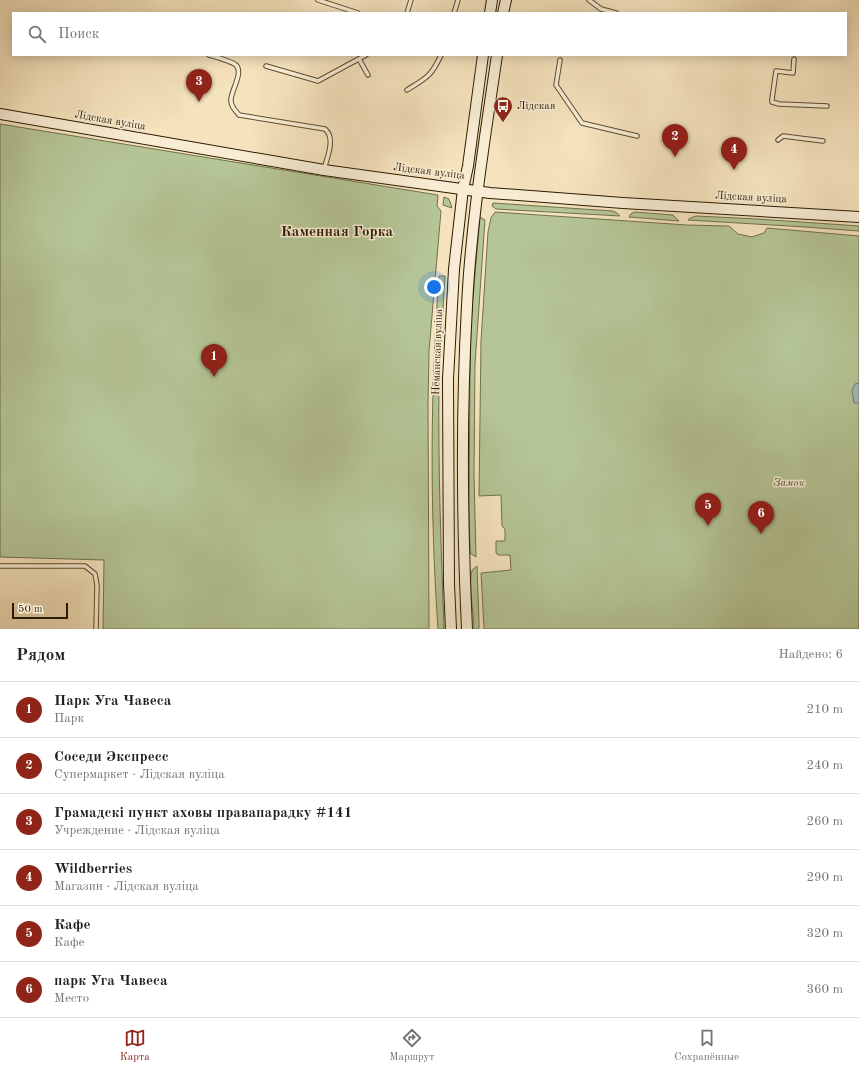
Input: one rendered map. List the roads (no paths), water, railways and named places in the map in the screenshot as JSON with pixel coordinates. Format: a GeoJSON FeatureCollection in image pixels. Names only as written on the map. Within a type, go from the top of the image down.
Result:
{"type":"FeatureCollection","features":[{"type":"Feature","properties":{"kind":"main road"},"geometry":{"type":"LineString","coordinates":[[490,12],[492,0]]}},
{"type":"Feature","properties":{"kind":"main road"},"geometry":{"type":"LineString","coordinates":[[503,12],[506,0]]}},
{"type":"Feature","properties":{"kind":"main road","name":"Нёманская вуліца"},"geometry":{"type":"LineString","coordinates":[[451,629],[449,568],[448,378],[454,269],[463,189],[468,166],[483,56]]}},
{"type":"Feature","properties":{"kind":"main road"},"geometry":{"type":"LineString","coordinates":[[467,629],[463,463],[467,305],[475,212],[497,56]]}},
{"type":"Feature","properties":{"kind":"main road","name":"Лідская вуліца"},"geometry":{"type":"LineString","coordinates":[[0,114],[324,170],[478,191],[623,203],[859,216]]}},
{"type":"Feature","properties":{"kind":"lane"},"geometry":{"type":"LineString","coordinates":[[318,0],[355,12]]}},
{"type":"Feature","properties":{"kind":"lane"},"geometry":{"type":"LineString","coordinates":[[407,12],[411,0]]}},
{"type":"Feature","properties":{"kind":"lane"},"geometry":{"type":"LineString","coordinates":[[454,12],[458,0]]}},
{"type":"Feature","properties":{"kind":"lane"},"geometry":{"type":"LineString","coordinates":[[589,0],[601,9],[612,12]]}},
{"type":"Feature","properties":{"kind":"lane"},"geometry":{"type":"LineString","coordinates":[[212,56],[235,64],[238,68],[239,73],[230,101],[239,115],[325,129],[329,132],[331,136],[329,152],[324,170]]}},
{"type":"Feature","properties":{"kind":"lane"},"geometry":{"type":"LineString","coordinates":[[266,66],[318,81],[364,56]]}},
{"type":"Feature","properties":{"kind":"lane"},"geometry":{"type":"LineString","coordinates":[[407,90],[429,76],[434,71],[441,56]]}},
{"type":"Feature","properties":{"kind":"lane"},"geometry":{"type":"LineString","coordinates":[[359,59],[368,75]]}},
{"type":"Feature","properties":{"kind":"lane"},"geometry":{"type":"LineString","coordinates":[[794,59],[793,73],[776,71],[772,102],[779,104],[827,106]]}},
{"type":"Feature","properties":{"kind":"lane"},"geometry":{"type":"LineString","coordinates":[[560,60],[556,85],[582,123],[637,136]]}},
{"type":"Feature","properties":{"kind":"lane"},"geometry":{"type":"LineString","coordinates":[[778,140],[783,136],[823,141]]}},
{"type":"Feature","properties":{"kind":"lane"},"geometry":{"type":"LineString","coordinates":[[0,566],[85,566],[95,574],[97,585],[96,629]]}},
{"type":"Feature","properties":{"kind":"water"},"geometry":{"type":"Polygon","coordinates":[[[859,383],[859,403],[854,403],[852,391],[855,384],[859,383]]]}},
{"type":"Feature","properties":{"kind":"place","name":"Грамадскі пункт аховы правапарадку #141"},"geometry":{"type":"Point","coordinates":[199,102]}},
{"type":"Feature","properties":{"kind":"place","name":"Лідская"},"geometry":{"type":"Point","coordinates":[503,123]}},
{"type":"Feature","properties":{"kind":"place","name":"Соседи Экспресс"},"geometry":{"type":"Point","coordinates":[675,157]}},
{"type":"Feature","properties":{"kind":"place","name":"Wildberries"},"geometry":{"type":"Point","coordinates":[734,170]}},
{"type":"Feature","properties":{"kind":"place","name":"Парк Уга Чавеса"},"geometry":{"type":"Point","coordinates":[214,377]}},
{"type":"Feature","properties":{"kind":"place","name":"Кафе"},"geometry":{"type":"Point","coordinates":[708,526]}},
{"type":"Feature","properties":{"kind":"place","name":"парк Уга Чавеса"},"geometry":{"type":"Point","coordinates":[761,534]}},
{"type":"Feature","properties":{"kind":"district","name":"Каменная Горка"},"geometry":{"type":"Point","coordinates":[337,232]}},
{"type":"Feature","properties":{"kind":"park label","name":"Замок"},"geometry":{"type":"Point","coordinates":[789,483]}}]}
